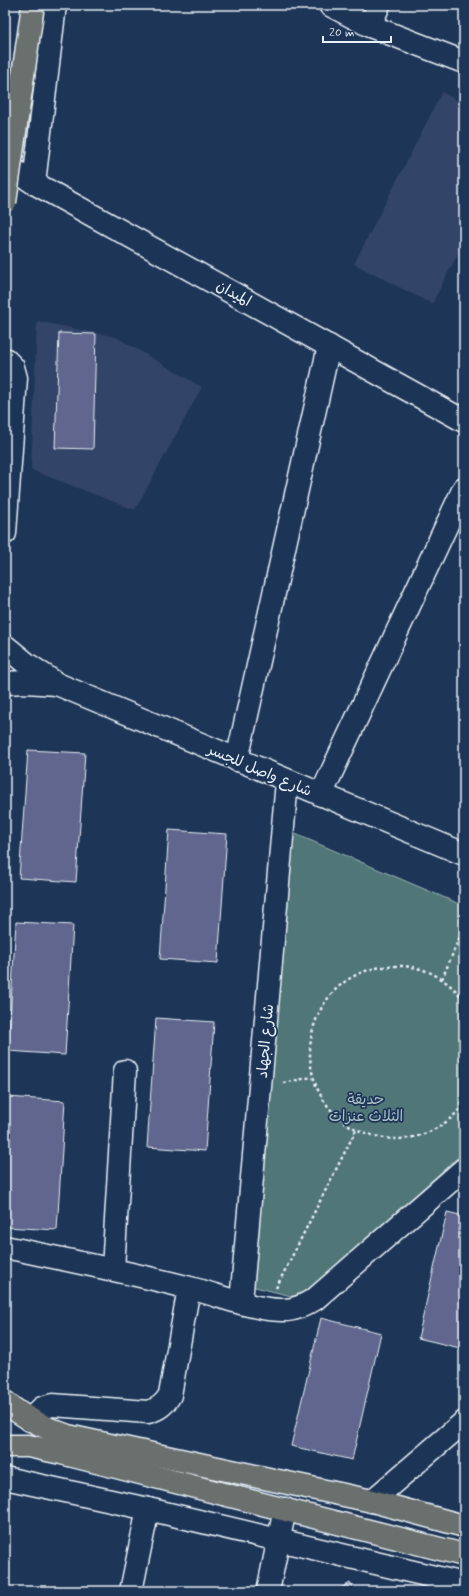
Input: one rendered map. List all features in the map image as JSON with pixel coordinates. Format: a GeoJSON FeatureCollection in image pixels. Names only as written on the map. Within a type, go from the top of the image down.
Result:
{"type":"FeatureCollection","features":[{"type":"Feature","properties":{"kind":"main road"},"geometry":{"type":"LineString","coordinates":[[5,202],[33,5]]}},
{"type":"Feature","properties":{"kind":"main road"},"geometry":{"type":"LineString","coordinates":[[5,1402],[30,1420],[45,1428],[68,1436],[372,1501],[464,1526]]}},
{"type":"Feature","properties":{"kind":"main road"},"geometry":{"type":"LineString","coordinates":[[5,1446],[28,1446],[61,1453],[464,1555]]}},
{"type":"Feature","properties":{"kind":"street"},"geometry":{"type":"LineString","coordinates":[[34,183],[55,5]]}},
{"type":"Feature","properties":{"kind":"street"},"geometry":{"type":"LineString","coordinates":[[330,5],[370,26],[464,62]]}},
{"type":"Feature","properties":{"kind":"street"},"geometry":{"type":"LineString","coordinates":[[370,26],[379,5]]}},
{"type":"Feature","properties":{"kind":"street","name":"الميدان"},"geometry":{"type":"LineString","coordinates":[[5,164],[34,183],[464,421]]}},
{"type":"Feature","properties":{"kind":"street"},"geometry":{"type":"LineString","coordinates":[[237,760],[329,346]]}},
{"type":"Feature","properties":{"kind":"street"},"geometry":{"type":"LineString","coordinates":[[5,359],[14,367],[16,378],[5,533]]}},
{"type":"Feature","properties":{"kind":"street"},"geometry":{"type":"LineString","coordinates":[[322,795],[464,488]]}},
{"type":"Feature","properties":{"kind":"street","name":"شارع واصل للجسر"},"geometry":{"type":"LineString","coordinates":[[5,646],[27,664],[57,684],[464,854]]}},
{"type":"Feature","properties":{"kind":"street","name":"شارع واصل للجسر"},"geometry":{"type":"LineString","coordinates":[[5,683],[26,682],[57,684]]}},
{"type":"Feature","properties":{"kind":"street","name":"شارع الجهاد"},"geometry":{"type":"LineString","coordinates":[[241,1302],[287,781]]}},
{"type":"Feature","properties":{"kind":"street"},"geometry":{"type":"LineString","coordinates":[[112,1270],[125,1071]]}},
{"type":"Feature","properties":{"kind":"street"},"geometry":{"type":"LineString","coordinates":[[5,1247],[189,1288],[266,1309],[283,1311],[300,1307],[315,1299],[464,1169]]}},
{"type":"Feature","properties":{"kind":"street"},"geometry":{"type":"LineString","coordinates":[[30,1420],[42,1408],[52,1405],[148,1412],[156,1410],[162,1406],[170,1395],[189,1288]]}},
{"type":"Feature","properties":{"kind":"street"},"geometry":{"type":"LineString","coordinates":[[372,1501],[464,1422]]}},
{"type":"Feature","properties":{"kind":"street"},"geometry":{"type":"LineString","coordinates":[[5,1478],[148,1509],[464,1584]]}},
{"type":"Feature","properties":{"kind":"street"},"geometry":{"type":"LineString","coordinates":[[131,1591],[148,1509]]}},
{"type":"Feature","properties":{"kind":"street"},"geometry":{"type":"LineString","coordinates":[[268,1591],[285,1509]]}},
{"type":"Feature","properties":{"kind":"path"},"geometry":{"type":"LineString","coordinates":[[442,979],[464,927]]}},
{"type":"Feature","properties":{"kind":"path"},"geometry":{"type":"LineString","coordinates":[[464,1000],[457,991],[442,979],[425,970],[406,966],[387,965],[369,969],[357,974],[336,989],[323,1004],[314,1021],[310,1039],[309,1059],[312,1077],[324,1102],[344,1122],[356,1130],[373,1136],[386,1138],[410,1138],[428,1132],[445,1123],[459,1111],[464,1104]]}},
{"type":"Feature","properties":{"kind":"path"},"geometry":{"type":"LineString","coordinates":[[261,1087],[312,1077]]}},
{"type":"Feature","properties":{"kind":"path"},"geometry":{"type":"LineString","coordinates":[[266,1309],[356,1130]]}},
{"type":"Feature","properties":{"kind":"shaded area"},"geometry":{"type":"Polygon","coordinates":[[[442,92],[464,104],[464,242],[432,304],[354,264],[442,92]]]}},
{"type":"Feature","properties":{"kind":"shaded area"},"geometry":{"type":"Polygon","coordinates":[[[37,321],[116,337],[202,387],[135,510],[31,470],[37,321]]]}},
{"type":"Feature","properties":{"kind":"green space","name":"حديقة الثلاث عنزات"},"geometry":{"type":"Polygon","coordinates":[[[293,833],[464,906],[464,1152],[299,1298],[251,1286],[293,833]]]}},
{"type":"Feature","properties":{"kind":"building"},"geometry":{"type":"Polygon","coordinates":[[[59,333],[96,334],[93,449],[55,448],[59,333]]]}},
{"type":"Feature","properties":{"kind":"building"},"geometry":{"type":"Polygon","coordinates":[[[28,750],[85,753],[76,882],[19,878],[28,750]]]}},
{"type":"Feature","properties":{"kind":"building"},"geometry":{"type":"Polygon","coordinates":[[[169,830],[227,834],[218,963],[160,959],[169,830]]]}},
{"type":"Feature","properties":{"kind":"building"},"geometry":{"type":"Polygon","coordinates":[[[16,922],[73,925],[65,1055],[8,1051],[16,922]]]}},
{"type":"Feature","properties":{"kind":"building"},"geometry":{"type":"Polygon","coordinates":[[[156,1018],[214,1022],[205,1151],[147,1147],[156,1018]]]}},
{"type":"Feature","properties":{"kind":"building"},"geometry":{"type":"Polygon","coordinates":[[[7,1097],[65,1101],[57,1230],[5,1227],[5,1133],[7,1097]]]}},
{"type":"Feature","properties":{"kind":"building"},"geometry":{"type":"Polygon","coordinates":[[[447,1212],[464,1216],[464,1349],[418,1338],[447,1212]]]}},
{"type":"Feature","properties":{"kind":"building"},"geometry":{"type":"Polygon","coordinates":[[[321,1318],[381,1333],[352,1460],[291,1446],[321,1318]]]}},
{"type":"Feature","properties":{"kind":"building"},"geometry":{"type":"Polygon","coordinates":[[[350,1583],[355,1591],[336,1591],[350,1583]]]}}]}
